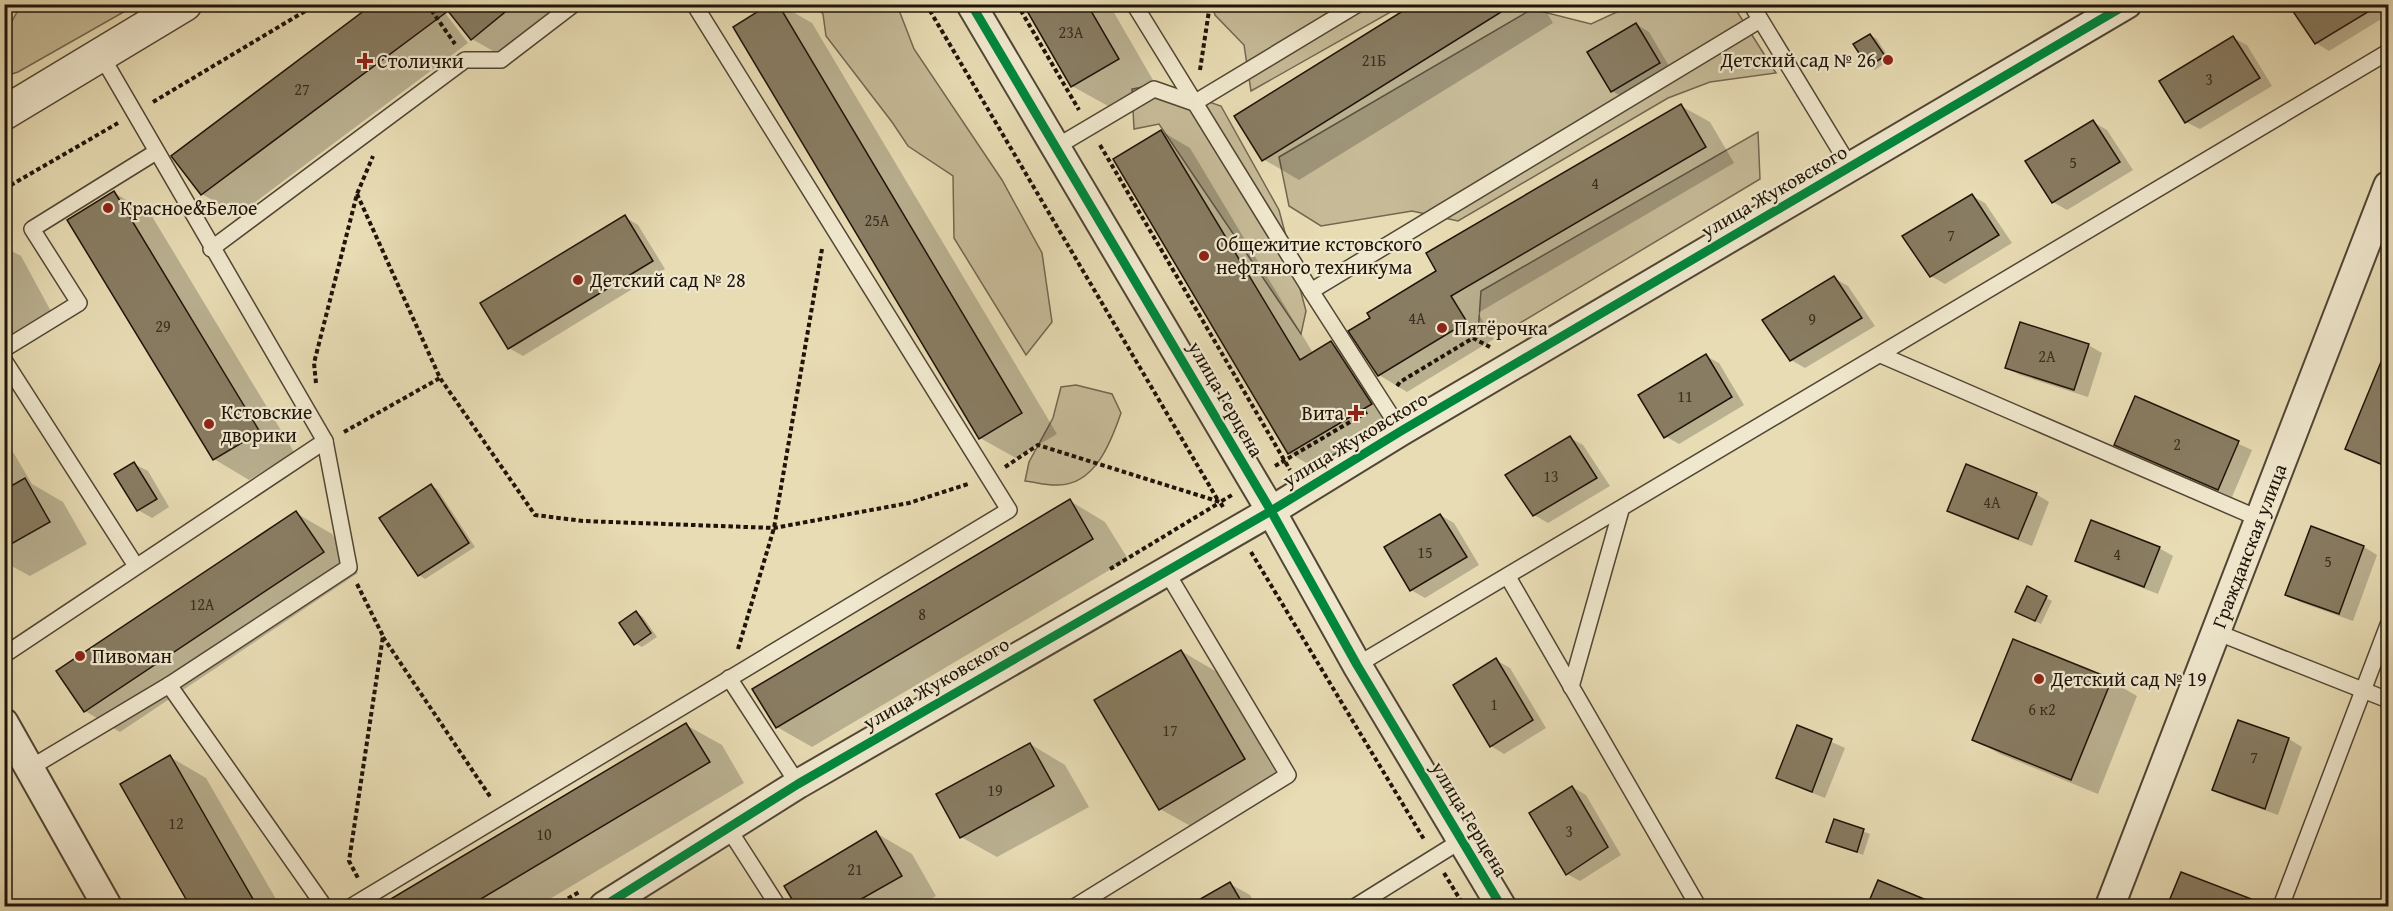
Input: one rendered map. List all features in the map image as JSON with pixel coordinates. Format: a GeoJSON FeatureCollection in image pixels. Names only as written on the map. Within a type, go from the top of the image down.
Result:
{"type":"FeatureCollection","features":[{"type":"Feature","properties":{"kind":"street"},"geometry":{"type":"LineString","coordinates":[[4,113],[185,4]]}},
{"type":"Feature","properties":{"kind":"street","name":"улица Герцена"},"geometry":{"type":"LineString","coordinates":[[971,4],[1271,511],[1357,665],[1502,906]]}},
{"type":"Feature","properties":{"kind":"street","name":"улица Жуковского"},"geometry":{"type":"LineString","coordinates":[[604,906],[798,784],[1271,511],[1401,431],[2127,4]]}},
{"type":"Feature","properties":{"kind":"street","name":"Гражданская улица"},"geometry":{"type":"LineString","coordinates":[[2110,906],[2388,186]]}},
{"type":"Feature","properties":{"kind":"street"},"geometry":{"type":"LineString","coordinates":[[4,723],[107,906]]}},
{"type":"Feature","properties":{"kind":"lane"},"geometry":{"type":"LineString","coordinates":[[211,249],[465,60],[501,60],[574,4]]}},
{"type":"Feature","properties":{"kind":"lane"},"geometry":{"type":"LineString","coordinates":[[352,906],[1009,510],[694,4]]}},
{"type":"Feature","properties":{"kind":"lane"},"geometry":{"type":"LineString","coordinates":[[1134,4],[1311,291],[1401,431]]}},
{"type":"Feature","properties":{"kind":"lane"},"geometry":{"type":"LineString","coordinates":[[1194,103],[1358,4]]}},
{"type":"Feature","properties":{"kind":"lane"},"geometry":{"type":"LineString","coordinates":[[1751,4],[1850,167]]}},
{"type":"Feature","properties":{"kind":"lane"},"geometry":{"type":"LineString","coordinates":[[1311,291],[1760,20]]}},
{"type":"Feature","properties":{"kind":"lane"},"geometry":{"type":"LineString","coordinates":[[1357,665],[2388,52]]}},
{"type":"Feature","properties":{"kind":"lane"},"geometry":{"type":"LineString","coordinates":[[30,768],[169,685],[349,567],[325,441],[211,249],[101,55]]}},
{"type":"Feature","properties":{"kind":"lane"},"geometry":{"type":"LineString","coordinates":[[1056,147],[1154,89],[1194,103]]}},
{"type":"Feature","properties":{"kind":"lane"},"geometry":{"type":"LineString","coordinates":[[4,349],[80,303],[32,229],[156,152]]}},
{"type":"Feature","properties":{"kind":"lane"},"geometry":{"type":"LineString","coordinates":[[1881,355],[2260,519]]}},
{"type":"Feature","properties":{"kind":"lane"},"geometry":{"type":"LineString","coordinates":[[4,360],[136,567]]}},
{"type":"Feature","properties":{"kind":"lane"},"geometry":{"type":"LineString","coordinates":[[4,655],[325,441]]}},
{"type":"Feature","properties":{"kind":"lane"},"geometry":{"type":"LineString","coordinates":[[1571,687],[1620,510]]}},
{"type":"Feature","properties":{"kind":"lane"},"geometry":{"type":"LineString","coordinates":[[1076,906],[1288,775],[1166,571]]}},
{"type":"Feature","properties":{"kind":"lane"},"geometry":{"type":"LineString","coordinates":[[1508,577],[1698,906]]}},
{"type":"Feature","properties":{"kind":"lane"},"geometry":{"type":"LineString","coordinates":[[2281,906],[2388,625]]}},
{"type":"Feature","properties":{"kind":"lane"},"geometry":{"type":"LineString","coordinates":[[2216,632],[2388,700]]}},
{"type":"Feature","properties":{"kind":"lane"},"geometry":{"type":"LineString","coordinates":[[729,678],[798,784]]}},
{"type":"Feature","properties":{"kind":"lane"},"geometry":{"type":"LineString","coordinates":[[169,685],[324,906]]}},
{"type":"Feature","properties":{"kind":"lane"},"geometry":{"type":"LineString","coordinates":[[728,828],[778,906]]}},
{"type":"Feature","properties":{"kind":"lane"},"geometry":{"type":"LineString","coordinates":[[1356,906],[1462,840]]}},
{"type":"Feature","properties":{"kind":"path"},"geometry":{"type":"LineString","coordinates":[[4,15],[23,4]]}},
{"type":"Feature","properties":{"kind":"path"},"geometry":{"type":"LineString","coordinates":[[4,189],[317,4]]}},
{"type":"Feature","properties":{"kind":"path"},"geometry":{"type":"LineString","coordinates":[[427,4],[465,60]]}},
{"type":"Feature","properties":{"kind":"path"},"geometry":{"type":"LineString","coordinates":[[357,194],[440,378],[535,515],[582,521],[774,528],[909,503],[989,477],[1038,445],[1220,502],[926,4]]}},
{"type":"Feature","properties":{"kind":"path"},"geometry":{"type":"LineString","coordinates":[[1017,4],[1303,491]]}},
{"type":"Feature","properties":{"kind":"path"},"geometry":{"type":"LineString","coordinates":[[1194,103],[1210,4]]}},
{"type":"Feature","properties":{"kind":"path"},"geometry":{"type":"LineString","coordinates":[[317,385],[314,363],[357,194],[389,116]]}},
{"type":"Feature","properties":{"kind":"path"},"geometry":{"type":"LineString","coordinates":[[729,678],[774,528],[827,218]]}},
{"type":"Feature","properties":{"kind":"path"},"geometry":{"type":"LineString","coordinates":[[325,441],[362,424],[440,378]]}},
{"type":"Feature","properties":{"kind":"path"},"geometry":{"type":"LineString","coordinates":[[1238,530],[1464,906]]}},
{"type":"Feature","properties":{"kind":"path"},"geometry":{"type":"LineString","coordinates":[[349,567],[383,636],[503,815]]}},
{"type":"Feature","properties":{"kind":"path"},"geometry":{"type":"LineString","coordinates":[[368,896],[349,861],[383,636]]}},
{"type":"Feature","properties":{"kind":"shaded area"},"geometry":{"type":"Polygon","coordinates":[[[24,5],[136,5],[18,72],[5,76],[5,33],[20,7],[24,5]]]}},
{"type":"Feature","properties":{"kind":"shaded area"},"geometry":{"type":"Polygon","coordinates":[[[815,5],[897,5],[914,49],[1002,180],[1042,253],[1052,322],[1026,355],[954,238],[953,176],[908,146],[826,36],[823,14],[815,5]]]}},
{"type":"Feature","properties":{"kind":"shaded area"},"geometry":{"type":"Polygon","coordinates":[[[1212,5],[1403,5],[1251,91],[1244,45],[1215,15],[1212,5]]]}},
{"type":"Feature","properties":{"kind":"shaded area"},"geometry":{"type":"Polygon","coordinates":[[[1632,5],[1733,5],[1776,73],[1710,82],[1668,98],[1458,221],[1412,211],[1321,226],[1289,206],[1279,157],[1532,9],[1591,24],[1632,5]]]}},
{"type":"Feature","properties":{"kind":"shaded area"},"geometry":{"type":"Polygon","coordinates":[[[1157,84],[1221,106],[1279,210],[1306,311],[1301,334],[1159,124],[1134,129],[1132,89],[1157,84]]]}},
{"type":"Feature","properties":{"kind":"shaded area"},"geometry":{"type":"Polygon","coordinates":[[[1758,132],[1760,179],[1510,329],[1478,333],[1481,291],[1758,132]]]}},
{"type":"Feature","properties":{"kind":"shaded area"},"geometry":{"type":"Polygon","coordinates":[[[1076,385],[1112,394],[1121,413],[1106,449],[1092,470],[1071,483],[1054,485],[1025,481],[1029,462],[1053,418],[1061,387],[1076,385]]]}},
{"type":"Feature","properties":{"kind":"building"},"geometry":{"type":"Polygon","coordinates":[[[373,4],[515,4],[471,40],[448,11],[201,195],[171,156],[373,4]]]}},
{"type":"Feature","properties":{"kind":"building"},"geometry":{"type":"Polygon","coordinates":[[[770,4],[778,4],[1022,413],[979,439],[733,27],[770,4]]]}},
{"type":"Feature","properties":{"kind":"building"},"geometry":{"type":"Polygon","coordinates":[[[1023,4],[1087,4],[1119,59],[1071,87],[1023,4]]]}},
{"type":"Feature","properties":{"kind":"building"},"geometry":{"type":"Polygon","coordinates":[[[1414,4],[1514,4],[1262,161],[1234,116],[1414,4]]]}},
{"type":"Feature","properties":{"kind":"building"},"geometry":{"type":"Polygon","coordinates":[[[2288,4],[2381,4],[2315,44],[2288,4]]]}},
{"type":"Feature","properties":{"kind":"building"},"geometry":{"type":"Polygon","coordinates":[[[1636,23],[1660,63],[1611,92],[1587,52],[1636,23]]]}},
{"type":"Feature","properties":{"kind":"building"},"geometry":{"type":"Polygon","coordinates":[[[1870,34],[1885,56],[1868,67],[1853,44],[1870,34]]]}},
{"type":"Feature","properties":{"kind":"building"},"geometry":{"type":"Polygon","coordinates":[[[2233,36],[2260,78],[2185,123],[2159,81],[2233,36]]]}},
{"type":"Feature","properties":{"kind":"building"},"geometry":{"type":"Polygon","coordinates":[[[1681,104],[1706,147],[1451,296],[1467,322],[1378,376],[1348,331],[1370,318],[1367,313],[1436,271],[1426,253],[1681,104]]]}},
{"type":"Feature","properties":{"kind":"building"},"geometry":{"type":"Polygon","coordinates":[[[2093,120],[2120,162],[2052,203],[2025,161],[2093,120]]]}},
{"type":"Feature","properties":{"kind":"building","name":"Общежитие кстовского нефтяного техникума"},"geometry":{"type":"Polygon","coordinates":[[[1161,130],[1300,360],[1331,341],[1372,404],[1288,454],[1113,159],[1161,130]]]}},
{"type":"Feature","properties":{"kind":"building"},"geometry":{"type":"Polygon","coordinates":[[[114,191],[260,432],[213,460],[67,220],[114,191]]]}},
{"type":"Feature","properties":{"kind":"building"},"geometry":{"type":"Polygon","coordinates":[[[1972,194],[1999,235],[1930,277],[1902,236],[1972,194]]]}},
{"type":"Feature","properties":{"kind":"building"},"geometry":{"type":"Polygon","coordinates":[[[625,215],[653,261],[508,349],[480,303],[625,215]]]}},
{"type":"Feature","properties":{"kind":"building"},"geometry":{"type":"Polygon","coordinates":[[[1834,276],[1862,318],[1790,361],[1762,320],[1834,276]]]}},
{"type":"Feature","properties":{"kind":"building"},"geometry":{"type":"Polygon","coordinates":[[[2020,322],[2089,344],[2074,390],[2005,368],[2020,322]]]}},
{"type":"Feature","properties":{"kind":"building"},"geometry":{"type":"Polygon","coordinates":[[[2388,345],[2388,467],[2345,449],[2388,345]]]}},
{"type":"Feature","properties":{"kind":"building"},"geometry":{"type":"Polygon","coordinates":[[[1706,354],[1732,397],[1664,438],[1638,395],[1706,354]]]}},
{"type":"Feature","properties":{"kind":"building"},"geometry":{"type":"Polygon","coordinates":[[[2135,396],[2239,441],[2218,490],[2114,445],[2135,396]]]}},
{"type":"Feature","properties":{"kind":"building"},"geometry":{"type":"Polygon","coordinates":[[[1570,436],[1597,478],[1533,516],[1505,475],[1570,436]]]}},
{"type":"Feature","properties":{"kind":"building"},"geometry":{"type":"Polygon","coordinates":[[[134,462],[157,499],[137,511],[114,474],[134,462]]]}},
{"type":"Feature","properties":{"kind":"building"},"geometry":{"type":"Polygon","coordinates":[[[1966,464],[2037,493],[2018,539],[1947,511],[1966,464]]]}},
{"type":"Feature","properties":{"kind":"building"},"geometry":{"type":"Polygon","coordinates":[[[25,478],[50,522],[4,548],[4,490],[25,478]]]}},
{"type":"Feature","properties":{"kind":"building"},"geometry":{"type":"Polygon","coordinates":[[[431,484],[469,543],[418,576],[379,518],[431,484]]]}},
{"type":"Feature","properties":{"kind":"building"},"geometry":{"type":"Polygon","coordinates":[[[1070,499],[1093,539],[776,728],[752,689],[1070,499]]]}},
{"type":"Feature","properties":{"kind":"building"},"geometry":{"type":"Polygon","coordinates":[[[296,511],[324,552],[84,712],[56,671],[296,511]]]}},
{"type":"Feature","properties":{"kind":"building"},"geometry":{"type":"Polygon","coordinates":[[[1440,514],[1467,557],[1410,591],[1384,547],[1440,514]]]}},
{"type":"Feature","properties":{"kind":"building"},"geometry":{"type":"Polygon","coordinates":[[[2091,520],[2160,547],[2144,587],[2075,561],[2091,520]]]}},
{"type":"Feature","properties":{"kind":"building"},"geometry":{"type":"Polygon","coordinates":[[[2311,526],[2364,546],[2339,614],[2285,595],[2311,526]]]}},
{"type":"Feature","properties":{"kind":"building"},"geometry":{"type":"Polygon","coordinates":[[[2027,586],[2047,596],[2035,621],[2015,612],[2027,586]]]}},
{"type":"Feature","properties":{"kind":"building"},"geometry":{"type":"Polygon","coordinates":[[[636,611],[651,633],[634,645],[619,623],[636,611]]]}},
{"type":"Feature","properties":{"kind":"building"},"geometry":{"type":"Polygon","coordinates":[[[2013,639],[2112,679],[2071,780],[1972,740],[2013,639]]]}},
{"type":"Feature","properties":{"kind":"building"},"geometry":{"type":"Polygon","coordinates":[[[1181,650],[1245,759],[1159,810],[1094,700],[1181,650]]]}},
{"type":"Feature","properties":{"kind":"building"},"geometry":{"type":"Polygon","coordinates":[[[1496,658],[1533,720],[1490,747],[1453,685],[1496,658]]]}},
{"type":"Feature","properties":{"kind":"building"},"geometry":{"type":"Polygon","coordinates":[[[2238,720],[2289,738],[2265,809],[2212,790],[2238,720]]]}},
{"type":"Feature","properties":{"kind":"building"},"geometry":{"type":"Polygon","coordinates":[[[686,723],[710,762],[469,906],[379,906],[686,723]]]}},
{"type":"Feature","properties":{"kind":"building"},"geometry":{"type":"Polygon","coordinates":[[[1797,725],[1832,739],[1812,792],[1776,778],[1797,725]]]}},
{"type":"Feature","properties":{"kind":"building"},"geometry":{"type":"Polygon","coordinates":[[[1030,743],[1054,786],[960,838],[936,794],[1030,743]]]}},
{"type":"Feature","properties":{"kind":"building"},"geometry":{"type":"Polygon","coordinates":[[[170,755],[257,906],[190,906],[120,784],[170,755]]]}},
{"type":"Feature","properties":{"kind":"building"},"geometry":{"type":"Polygon","coordinates":[[[1572,786],[1608,847],[1566,875],[1529,813],[1572,786]]]}},
{"type":"Feature","properties":{"kind":"building"},"geometry":{"type":"Polygon","coordinates":[[[1834,819],[1864,829],[1857,852],[1826,842],[1834,819]]]}},
{"type":"Feature","properties":{"kind":"building"},"geometry":{"type":"Polygon","coordinates":[[[876,831],[902,876],[849,906],[796,906],[784,886],[876,831]]]}},
{"type":"Feature","properties":{"kind":"building"},"geometry":{"type":"Polygon","coordinates":[[[2181,872],[2267,905],[2167,906],[2181,872]]]}},
{"type":"Feature","properties":{"kind":"building"},"geometry":{"type":"Polygon","coordinates":[[[1878,880],[1941,906],[1867,906],[1878,880]]]}},
{"type":"Feature","properties":{"kind":"building"},"geometry":{"type":"Polygon","coordinates":[[[1230,882],[1244,906],[1188,906],[1230,882]]]}},
{"type":"Feature","properties":{"kind":"cycle path"},"geometry":{"type":"LineString","coordinates":[[971,4],[1271,511],[1357,665],[1501,906]]}},
{"type":"Feature","properties":{"kind":"cycle path"},"geometry":{"type":"LineString","coordinates":[[604,906],[798,784],[1271,511],[1401,431],[2127,4]]}},
{"type":"Feature","properties":{"kind":"place","name":"Детский сад № 26"},"geometry":{"type":"Point","coordinates":[1888,60]}},
{"type":"Feature","properties":{"kind":"place","name":"Столички"},"geometry":{"type":"Point","coordinates":[365,61]}},
{"type":"Feature","properties":{"kind":"place","name":"Красное&Белое"},"geometry":{"type":"Point","coordinates":[108,208]}},
{"type":"Feature","properties":{"kind":"place","name":"Общежитие кстовского нефтяного техникума"},"geometry":{"type":"Point","coordinates":[1204,256]}},
{"type":"Feature","properties":{"kind":"place","name":"Детский сад № 28"},"geometry":{"type":"Point","coordinates":[578,280]}},
{"type":"Feature","properties":{"kind":"place","name":"Пятёрочка"},"geometry":{"type":"Point","coordinates":[1442,328]}},
{"type":"Feature","properties":{"kind":"place","name":"Вита"},"geometry":{"type":"Point","coordinates":[1356,413]}},
{"type":"Feature","properties":{"kind":"place","name":"Кстовские дворики"},"geometry":{"type":"Point","coordinates":[209,424]}},
{"type":"Feature","properties":{"kind":"place","name":"Пивоман"},"geometry":{"type":"Point","coordinates":[80,656]}},
{"type":"Feature","properties":{"kind":"place","name":"Детский сад № 19"},"geometry":{"type":"Point","coordinates":[2039,679]}}]}
